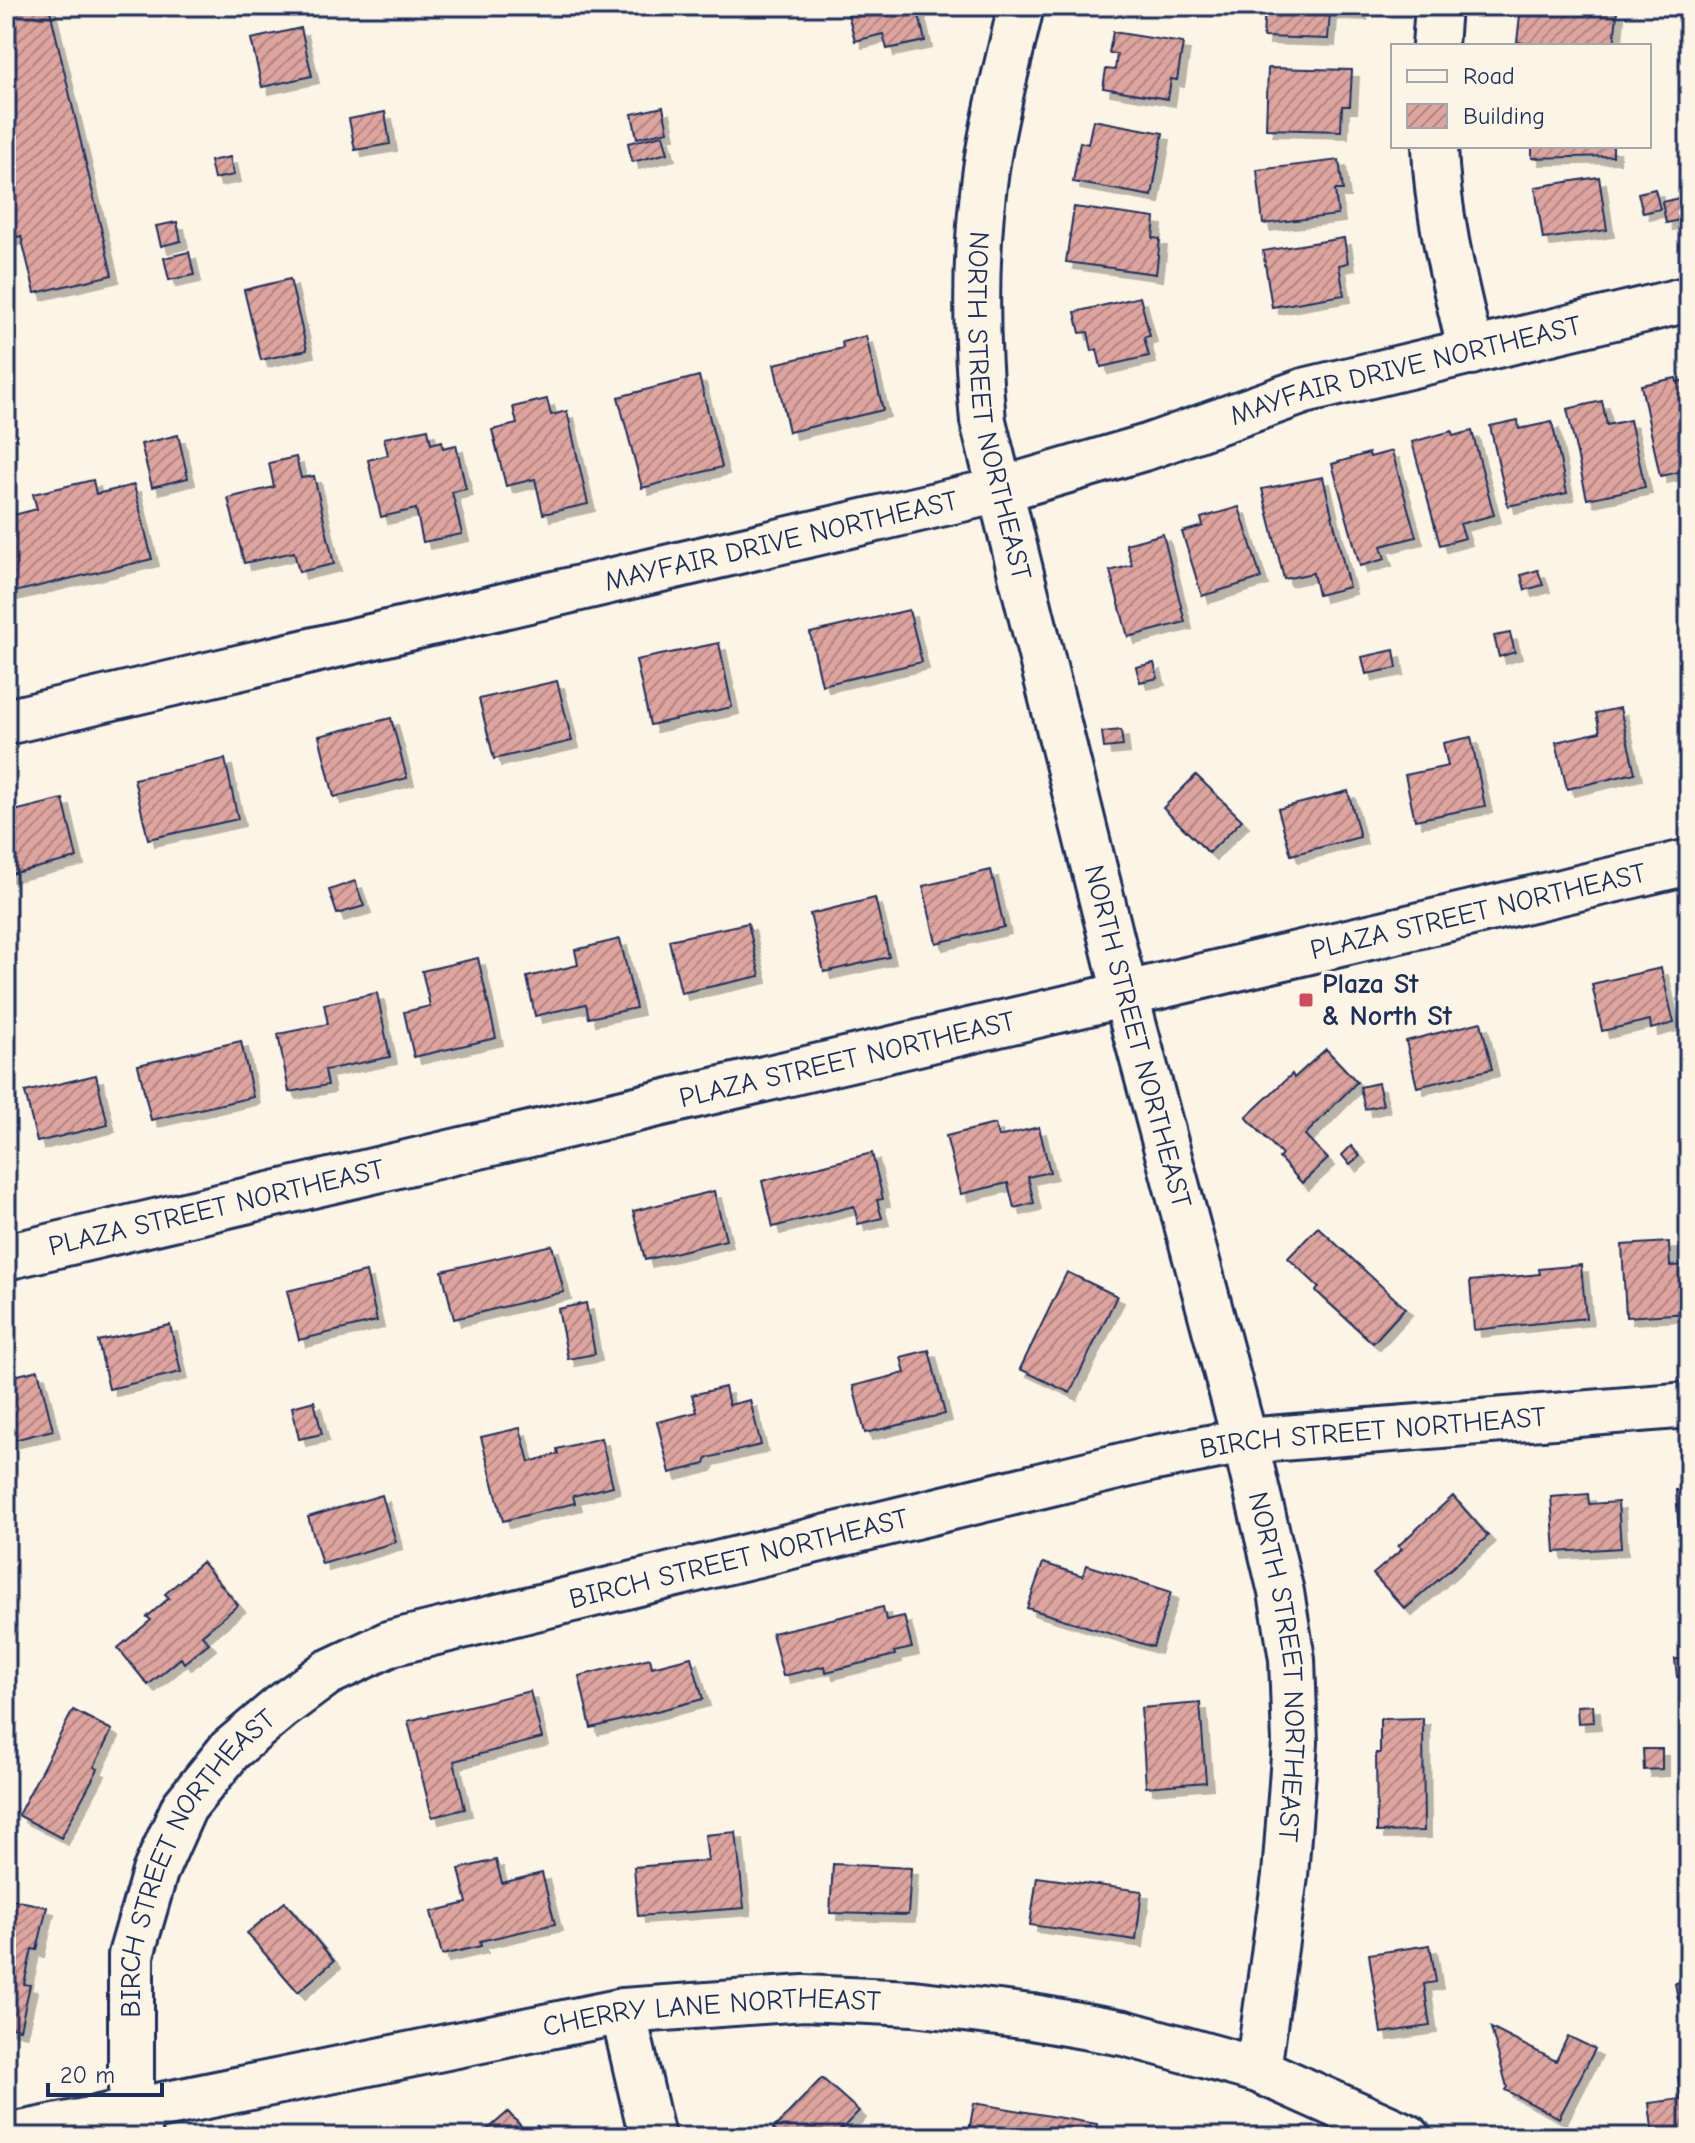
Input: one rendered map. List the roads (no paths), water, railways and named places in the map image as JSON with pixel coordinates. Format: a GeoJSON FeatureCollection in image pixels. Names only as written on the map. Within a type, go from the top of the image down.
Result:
{"type":"FeatureCollection","features":[{"type":"Feature","properties":{"kind":"street","name":"NORTH STREET NORTHEAST"},"geometry":{"type":"LineString","coordinates":[[1021,6],[986,167],[977,257],[976,348],[983,421],[1125,993],[1268,1532],[1288,1632],[1295,1743],[1285,1876],[1258,2070]]}},
{"type":"Feature","properties":{"kind":"street"},"geometry":{"type":"LineString","coordinates":[[1435,44],[1438,6]]}},
{"type":"Feature","properties":{"kind":"street"},"geometry":{"type":"LineString","coordinates":[[1435,148],[1435,171],[1471,352]]}},
{"type":"Feature","properties":{"kind":"street","name":"MAYFAIR DRIVE NORTHEAST"},"geometry":{"type":"LineString","coordinates":[[6,722],[1000,490],[1147,447],[1304,391],[1689,299]]}},
{"type":"Feature","properties":{"kind":"street","name":"PLAZA STREET NORTHEAST"},"geometry":{"type":"LineString","coordinates":[[6,1257],[1689,862]]}},
{"type":"Feature","properties":{"kind":"street","name":"BIRCH STREET NORTHEAST"},"geometry":{"type":"LineString","coordinates":[[137,2124],[131,2088],[131,1955],[155,1872],[184,1807],[230,1750],[281,1707],[327,1673],[391,1643],[1150,1459],[1245,1441],[1689,1405]]}},
{"type":"Feature","properties":{"kind":"street","name":"CHERRY LANE NORTHEAST"},"geometry":{"type":"LineString","coordinates":[[6,2137],[137,2124],[623,2011],[804,1998],[913,2003],[1032,2017],[1124,2033],[1258,2070],[1408,2137]]}},
{"type":"Feature","properties":{"kind":"street"},"geometry":{"type":"LineString","coordinates":[[623,2011],[652,2137]]}},
{"type":"Feature","properties":{"kind":"place","name":"Plaza St & North St"},"geometry":{"type":"Point","coordinates":[1306,1000]}}]}
